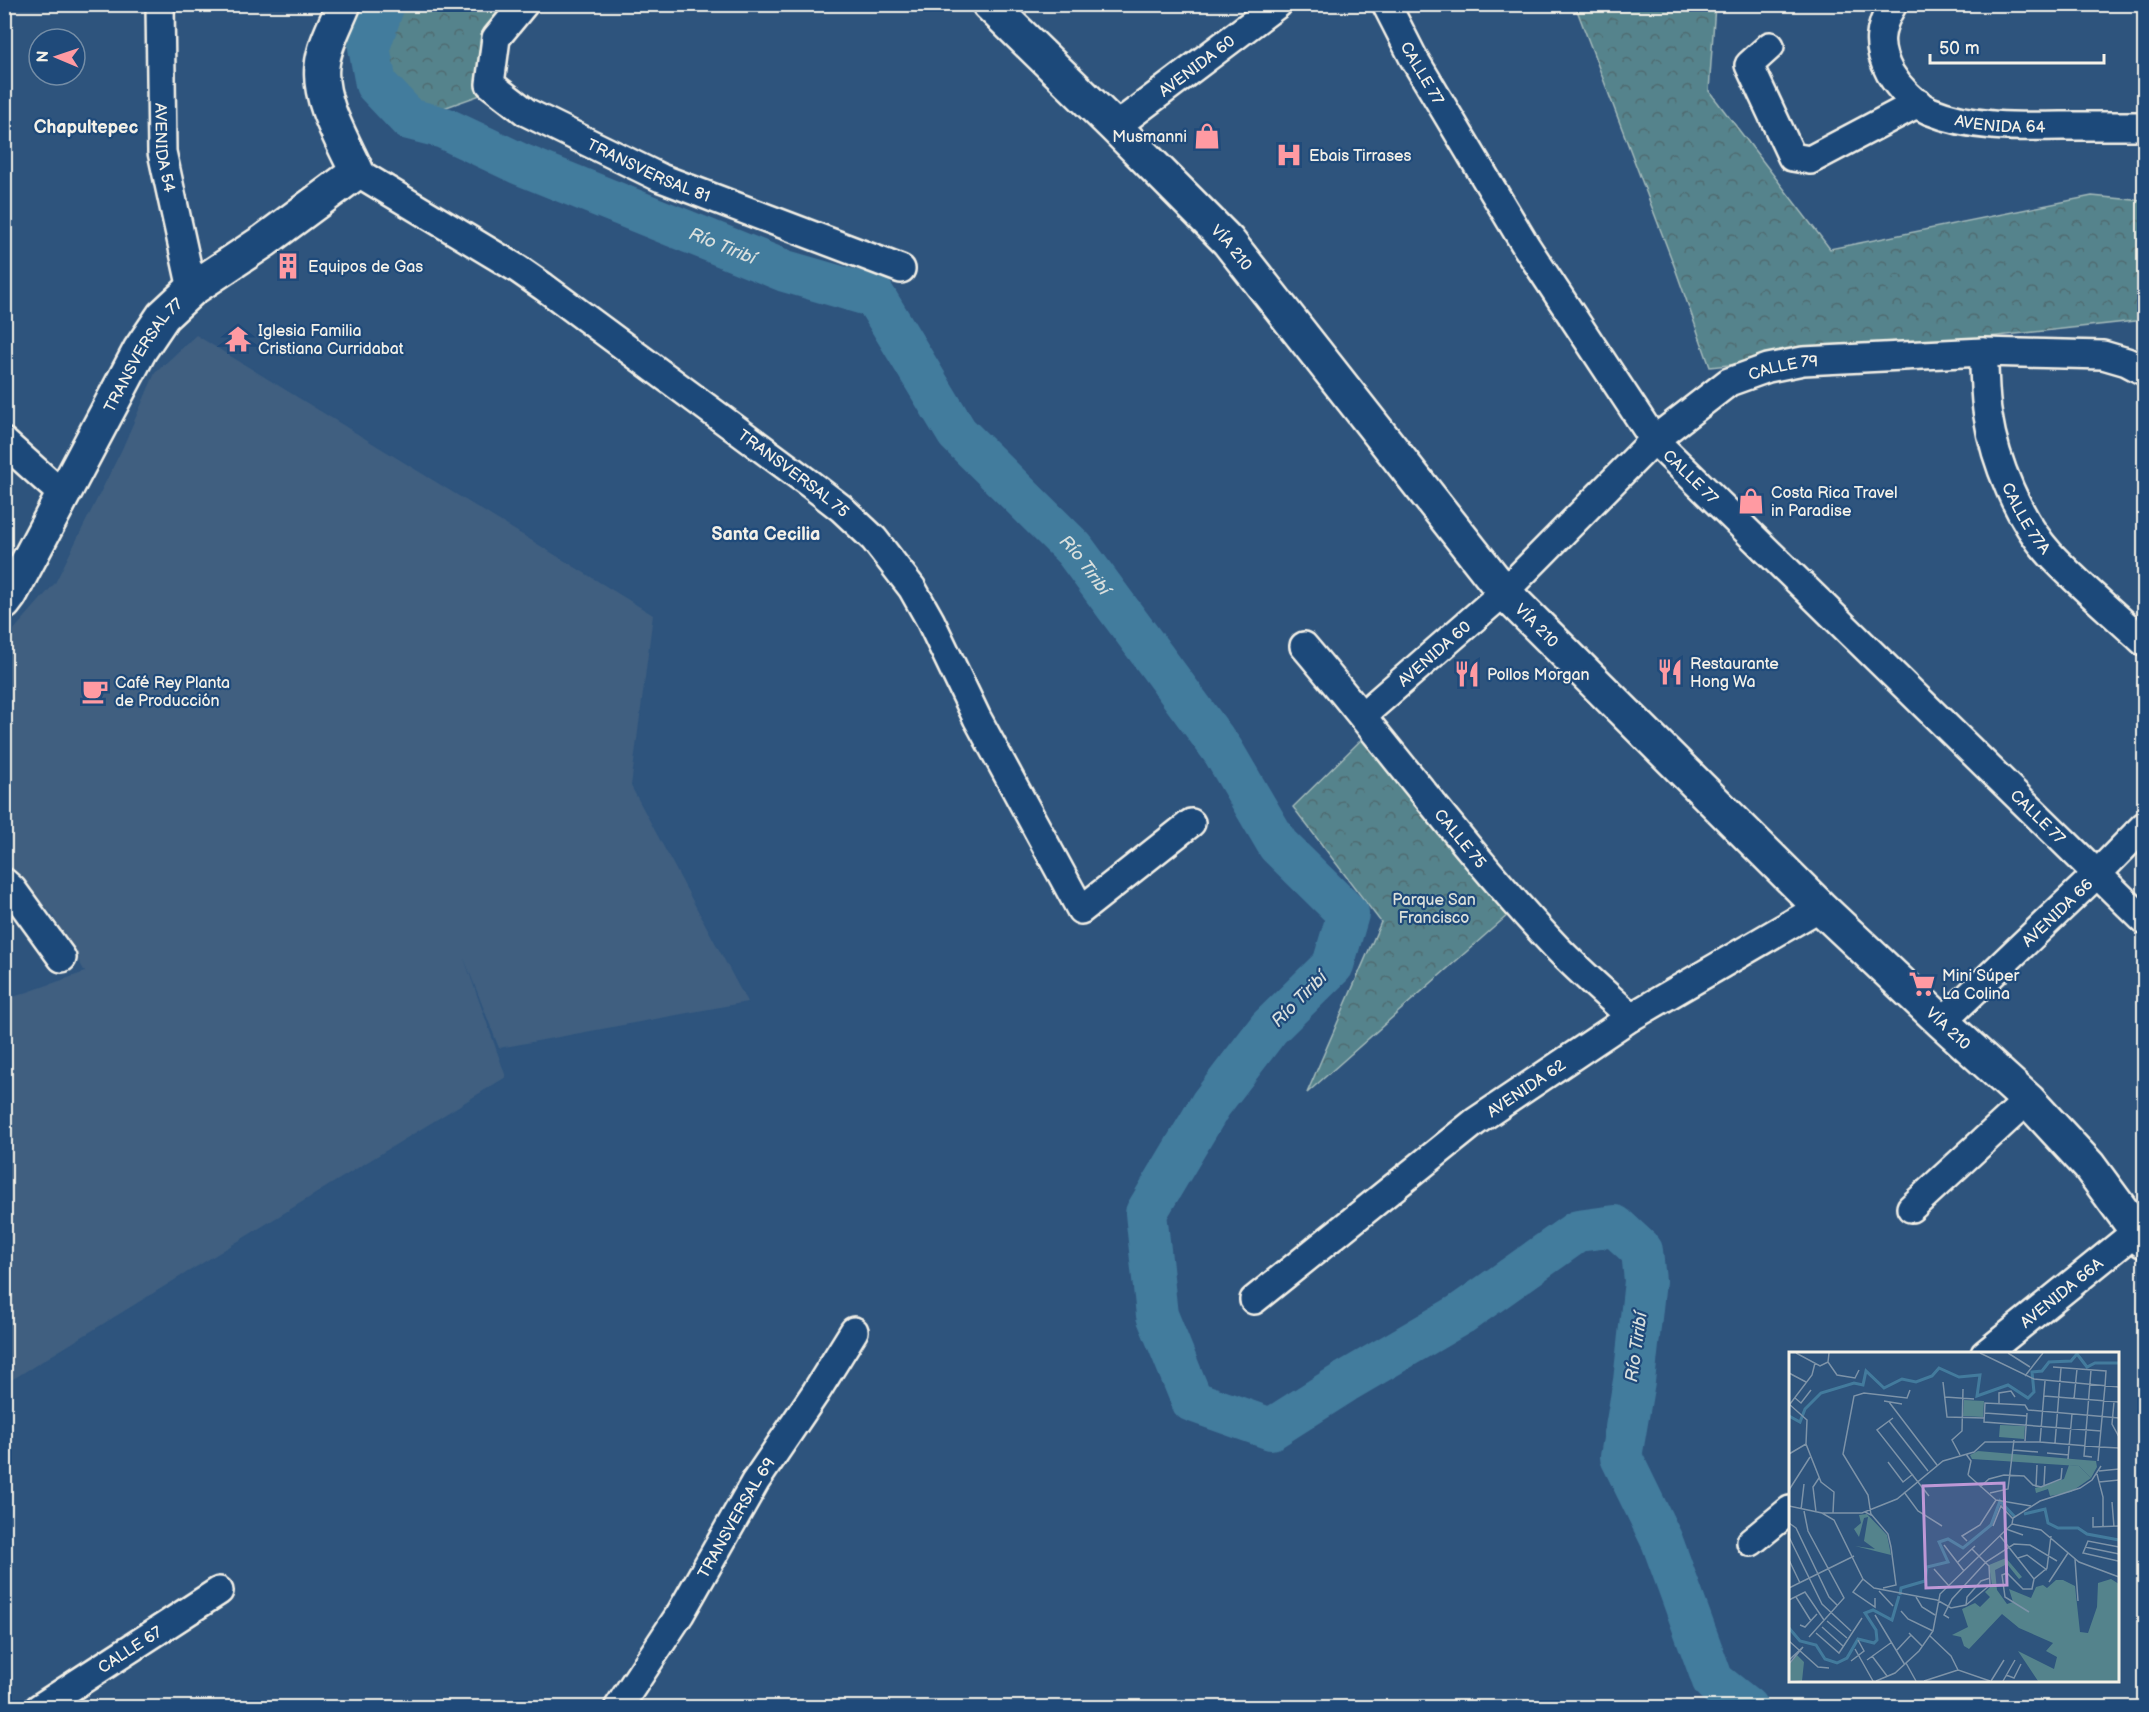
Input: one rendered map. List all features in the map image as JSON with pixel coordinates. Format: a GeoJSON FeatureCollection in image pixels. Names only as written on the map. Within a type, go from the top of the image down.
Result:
{"type":"FeatureCollection","features":[{"type":"Feature","properties":{"kind":"main road"},"geometry":{"type":"LineString","coordinates":[[344,4],[328,42],[322,64],[321,82],[325,101],[357,172]]}},
{"type":"Feature","properties":{"kind":"main road","name":"VÍA 210"},"geometry":{"type":"LineString","coordinates":[[989,4],[1228,241],[1504,592],[1820,907],[2028,1100],[2089,1166],[2141,1236]]}},
{"type":"Feature","properties":{"kind":"main road","name":"TRANSVERSAL 77"},"geometry":{"type":"LineString","coordinates":[[4,603],[140,350],[163,316],[192,289],[264,241],[357,172]]}},
{"type":"Feature","properties":{"kind":"street","name":"AVENIDA 54"},"geometry":{"type":"LineString","coordinates":[[160,4],[162,152],[192,289]]}},
{"type":"Feature","properties":{"kind":"street","name":"TRANSVERSAL 81"},"geometry":{"type":"LineString","coordinates":[[524,4],[496,38],[490,84],[526,112],[661,178],[901,269]]}},
{"type":"Feature","properties":{"kind":"street","name":"AVENIDA 60"},"geometry":{"type":"LineString","coordinates":[[1115,127],[1278,4]]}},
{"type":"Feature","properties":{"kind":"street","name":"CALLE 77"},"geometry":{"type":"LineString","coordinates":[[1386,4],[1413,57],[1526,246],[1654,440],[2145,920]]}},
{"type":"Feature","properties":{"kind":"street","name":"AVENIDA 64"},"geometry":{"type":"LineString","coordinates":[[1893,4],[1882,29],[1880,39],[1882,58],[1894,79],[1907,95],[1928,110],[1959,120],[1991,125],[2145,126]]}},
{"type":"Feature","properties":{"kind":"street"},"geometry":{"type":"LineString","coordinates":[[1770,46],[1749,65],[1792,157],[1810,160],[1918,103]]}},
{"type":"Feature","properties":{"kind":"street","name":"TRANSVERSAL 75"},"geometry":{"type":"LineString","coordinates":[[357,172],[544,287],[842,508],[874,539],[912,588],[930,620],[977,718],[1081,910],[1191,823]]}},
{"type":"Feature","properties":{"kind":"street","name":"CALLE 79"},"geometry":{"type":"LineString","coordinates":[[1504,592],[1654,440],[1729,382],[1768,368],[1803,361],[1983,352],[2103,355],[2127,362],[2145,371]]}},
{"type":"Feature","properties":{"kind":"street","name":"CALLE 77A"},"geometry":{"type":"LineString","coordinates":[[1983,352],[1988,416],[1997,451],[2010,489],[2028,525],[2050,553],[2145,642]]}},
{"type":"Feature","properties":{"kind":"street"},"geometry":{"type":"LineString","coordinates":[[4,442],[63,495]]}},
{"type":"Feature","properties":{"kind":"street","name":"AVENIDA 60"},"geometry":{"type":"LineString","coordinates":[[1363,715],[1504,592]]}},
{"type":"Feature","properties":{"kind":"street","name":"CALLE 75"},"geometry":{"type":"LineString","coordinates":[[1304,646],[1363,715],[1470,850],[1558,950],[1630,1017]]}},
{"type":"Feature","properties":{"kind":"street","name":"AVENIDA 66"},"geometry":{"type":"LineString","coordinates":[[1942,1022],[2145,826]]}},
{"type":"Feature","properties":{"kind":"street"},"geometry":{"type":"LineString","coordinates":[[4,882],[12,889],[62,958]]}},
{"type":"Feature","properties":{"kind":"street","name":"AVENIDA 62"},"geometry":{"type":"LineString","coordinates":[[1254,1300],[1475,1122],[1630,1017],[1820,907]]}},
{"type":"Feature","properties":{"kind":"street"},"geometry":{"type":"LineString","coordinates":[[1911,1208],[2028,1100]]}},
{"type":"Feature","properties":{"kind":"street","name":"AVENIDA 66A"},"geometry":{"type":"LineString","coordinates":[[1986,1352],[2141,1236]]}},
{"type":"Feature","properties":{"kind":"street","name":"TRANSVERSAL 69"},"geometry":{"type":"LineString","coordinates":[[618,1707],[680,1614],[755,1482],[854,1331]]}},
{"type":"Feature","properties":{"kind":"street"},"geometry":{"type":"LineString","coordinates":[[1751,1542],[1789,1512]]}},
{"type":"Feature","properties":{"kind":"street","name":"CALLE 67"},"geometry":{"type":"LineString","coordinates":[[39,1707],[219,1591]]}},
{"type":"Feature","properties":{"kind":"shaded area"},"geometry":{"type":"Polygon","coordinates":[[[196,335],[653,615],[631,786],[747,1002],[499,1048],[464,958],[506,1077],[5,1384],[5,1000],[85,972],[52,914],[5,866],[5,640],[55,583],[122,449],[155,373],[196,335]]]}},
{"type":"Feature","properties":{"kind":"green space"},"geometry":{"type":"Polygon","coordinates":[[[395,5],[517,5],[486,93],[421,116],[384,71],[382,34],[395,5]]]}},
{"type":"Feature","properties":{"kind":"green space"},"geometry":{"type":"Polygon","coordinates":[[[1575,5],[1715,5],[1709,91],[1830,249],[2092,196],[2144,201],[2144,320],[1710,367],[1575,5]]]}},
{"type":"Feature","properties":{"kind":"green space","name":"Parque San Francisco"},"geometry":{"type":"Polygon","coordinates":[[[1363,738],[1509,914],[1307,1093],[1381,922],[1293,807],[1363,738]]]}},
{"type":"Feature","properties":{"kind":"waterway","name":"Río Tiribí"},"geometry":{"type":"LineString","coordinates":[[384,4],[369,47],[376,84],[409,119],[444,128],[520,164],[785,271],[875,297],[957,433],[1074,549],[1223,751],[1278,845],[1348,914],[1333,965],[1269,1028],[1211,1104],[1146,1213],[1157,1315],[1192,1401],[1271,1429],[1345,1382],[1461,1314],[1578,1231],[1615,1226],[1642,1251],[1645,1281],[1634,1381],[1621,1457],[1662,1541],[1713,1681],[1747,1708]]}},
{"type":"Feature","properties":{"kind":"place","name":"Musmanni"},"geometry":{"type":"Point","coordinates":[1207,136]}},
{"type":"Feature","properties":{"kind":"place","name":"Ebais Tirrases"},"geometry":{"type":"Point","coordinates":[1289,155]}},
{"type":"Feature","properties":{"kind":"place","name":"Equipos de Gas"},"geometry":{"type":"Point","coordinates":[288,266]}},
{"type":"Feature","properties":{"kind":"place","name":"Iglesia Familia Cristiana Curridabat"},"geometry":{"type":"Point","coordinates":[238,339]}},
{"type":"Feature","properties":{"kind":"place","name":"Costa Rica Travel in Paradise"},"geometry":{"type":"Point","coordinates":[1751,501]}},
{"type":"Feature","properties":{"kind":"place","name":"Restaurante Hong Wa"},"geometry":{"type":"Point","coordinates":[1670,672]}},
{"type":"Feature","properties":{"kind":"place","name":"Pollos Morgan"},"geometry":{"type":"Point","coordinates":[1467,674]}},
{"type":"Feature","properties":{"kind":"place","name":"Café Rey Planta de Producción"},"geometry":{"type":"Point","coordinates":[95,691]}},
{"type":"Feature","properties":{"kind":"place","name":"Mini Súper La Colina"},"geometry":{"type":"Point","coordinates":[1922,984]}},
{"type":"Feature","properties":{"kind":"district","name":"Chapultepec"},"geometry":{"type":"Point","coordinates":[86,127]}},
{"type":"Feature","properties":{"kind":"district","name":"Santa Cecilia"},"geometry":{"type":"Point","coordinates":[766,534]}}]}
